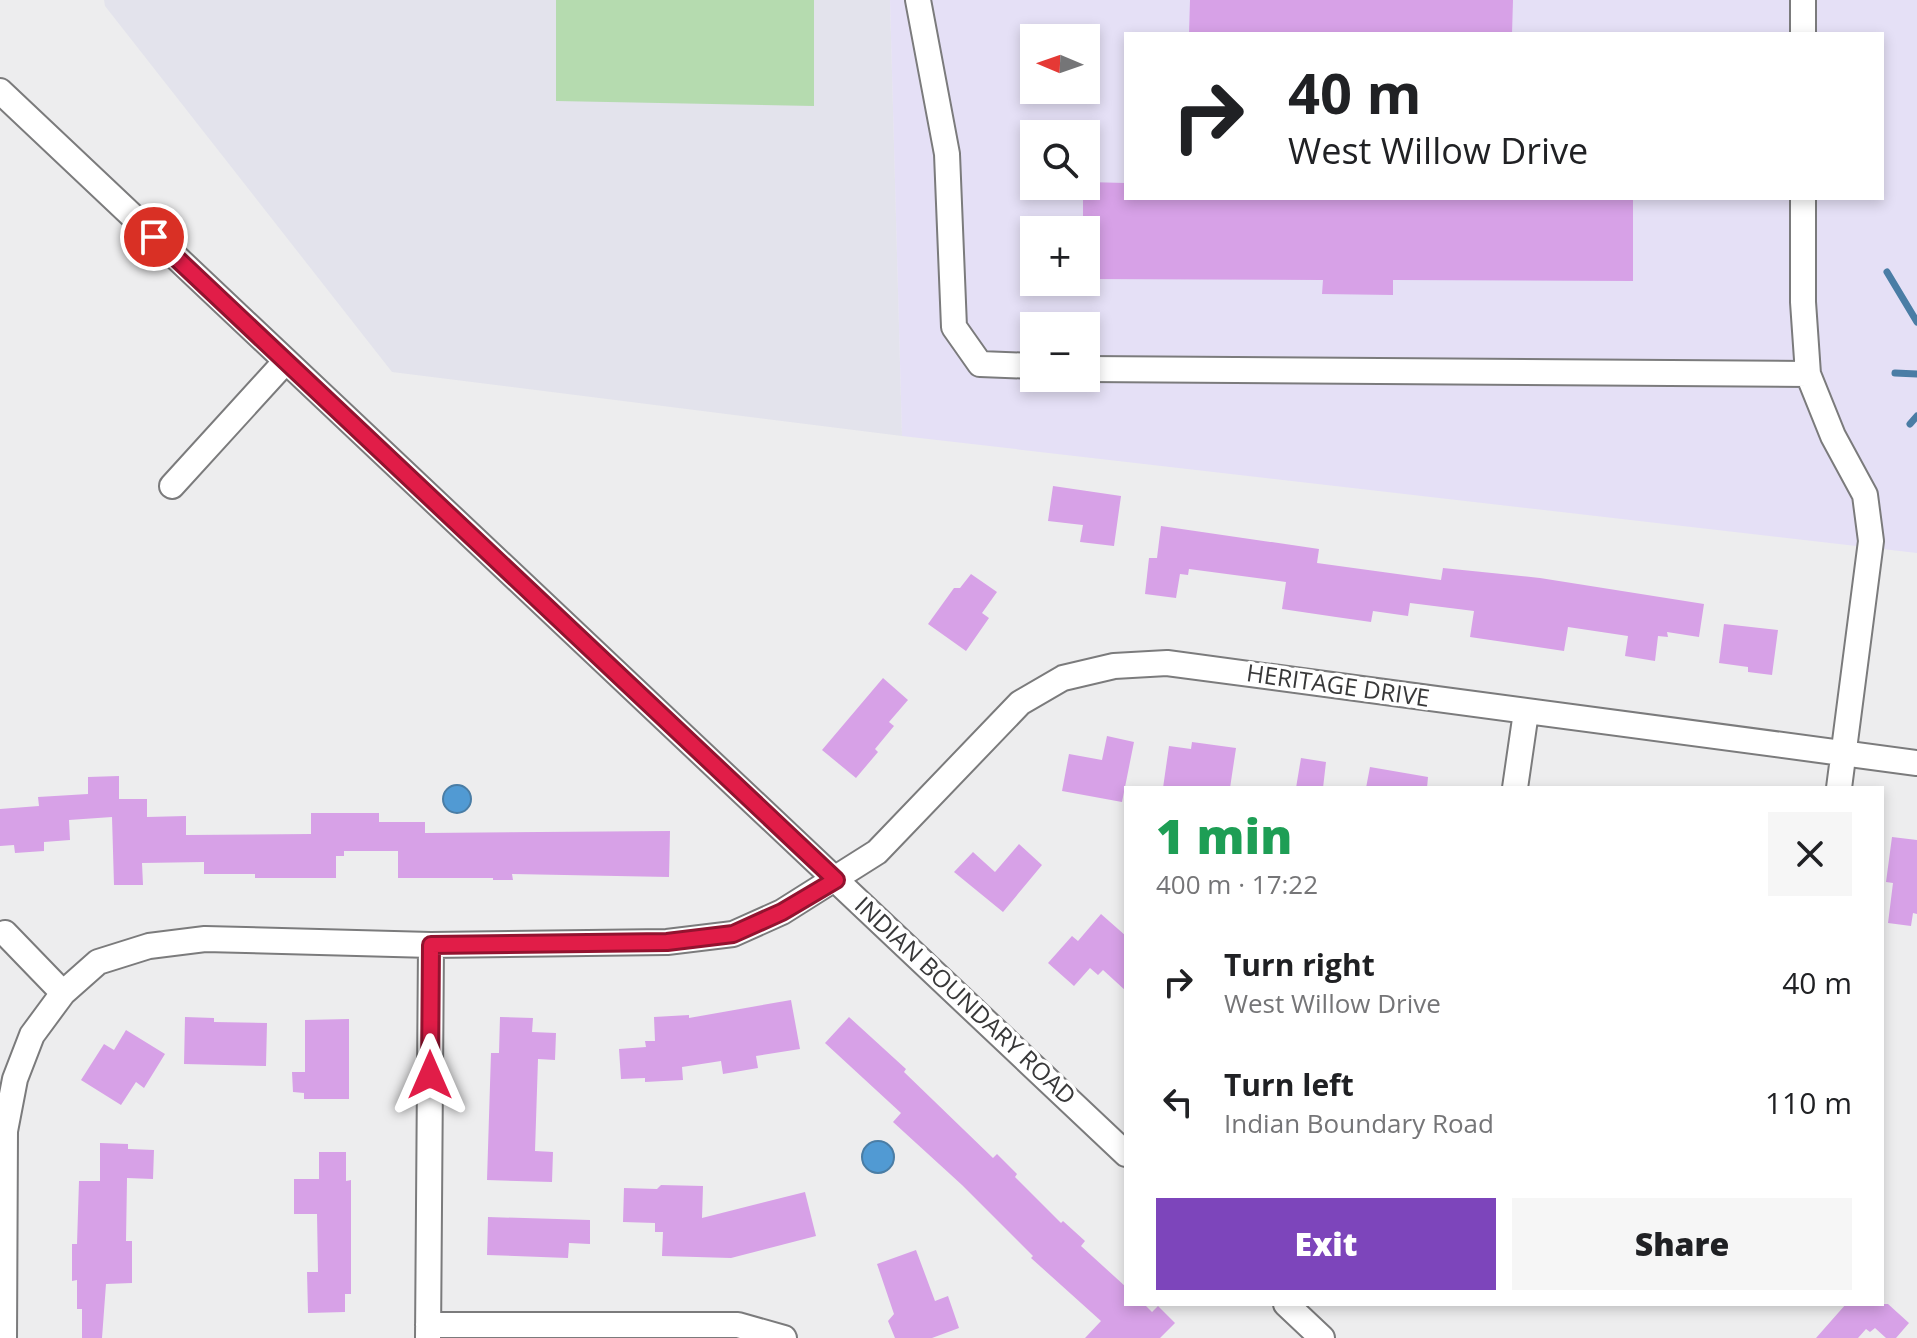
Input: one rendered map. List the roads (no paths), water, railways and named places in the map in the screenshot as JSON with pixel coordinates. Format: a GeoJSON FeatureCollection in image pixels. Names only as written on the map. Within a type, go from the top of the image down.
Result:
{"type":"FeatureCollection","features":[{"type":"Feature","properties":{"kind":"street"},"geometry":{"type":"LineString","coordinates":[[918,0],[947,154],[954,327],[980,364],[1020,365]]}},
{"type":"Feature","properties":{"kind":"street"},"geometry":{"type":"LineString","coordinates":[[1803,0],[1803,32]]}},
{"type":"Feature","properties":{"kind":"street","name":"INDIAN BOUNDARY ROAD"},"geometry":{"type":"LineString","coordinates":[[0,91],[1124,1152]]}},
{"type":"Feature","properties":{"kind":"street"},"geometry":{"type":"LineString","coordinates":[[1803,200],[1803,302],[1808,374],[1833,436],[1865,495],[1871,541],[1839,786]]}},
{"type":"Feature","properties":{"kind":"street"},"geometry":{"type":"LineString","coordinates":[[172,486],[285,362]]}},
{"type":"Feature","properties":{"kind":"street"},"geometry":{"type":"LineString","coordinates":[[1100,369],[1808,374]]}},
{"type":"Feature","properties":{"kind":"street","name":"HERITAGE DRIVE"},"geometry":{"type":"LineString","coordinates":[[4,1338],[5,1131],[15,1079],[32,1035],[63,993],[98,962],[149,946],[205,939],[431,945],[667,942],[733,934],[782,912],[877,852],[1020,703],[1063,678],[1114,666],[1167,663],[1917,763]]}},
{"type":"Feature","properties":{"kind":"street"},"geometry":{"type":"LineString","coordinates":[[1515,786],[1526,712]]}},
{"type":"Feature","properties":{"kind":"street"},"geometry":{"type":"LineString","coordinates":[[5,933],[63,993]]}},
{"type":"Feature","properties":{"kind":"street"},"geometry":{"type":"LineString","coordinates":[[431,945],[428,1332],[738,1325],[784,1338]]}},
{"type":"Feature","properties":{"kind":"street"},"geometry":{"type":"LineString","coordinates":[[1288,1306],[1322,1338]]}},
{"type":"Feature","properties":{"kind":"water"},"geometry":{"type":"Polygon","coordinates":[[[457,785],[467,789],[471,799],[467,809],[457,813],[447,809],[443,799],[447,789],[457,785]]]}},
{"type":"Feature","properties":{"kind":"water"},"geometry":{"type":"Polygon","coordinates":[[[878,1141],[889,1146],[894,1157],[889,1168],[878,1173],[867,1168],[862,1157],[867,1146],[878,1141]]]}},
{"type":"Feature","properties":{"kind":"waterway"},"geometry":{"type":"LineString","coordinates":[[1887,272],[1917,322]]}},
{"type":"Feature","properties":{"kind":"waterway"},"geometry":{"type":"LineString","coordinates":[[1895,373],[1917,374]]}},
{"type":"Feature","properties":{"kind":"waterway"},"geometry":{"type":"LineString","coordinates":[[1910,424],[1917,416]]}}]}
